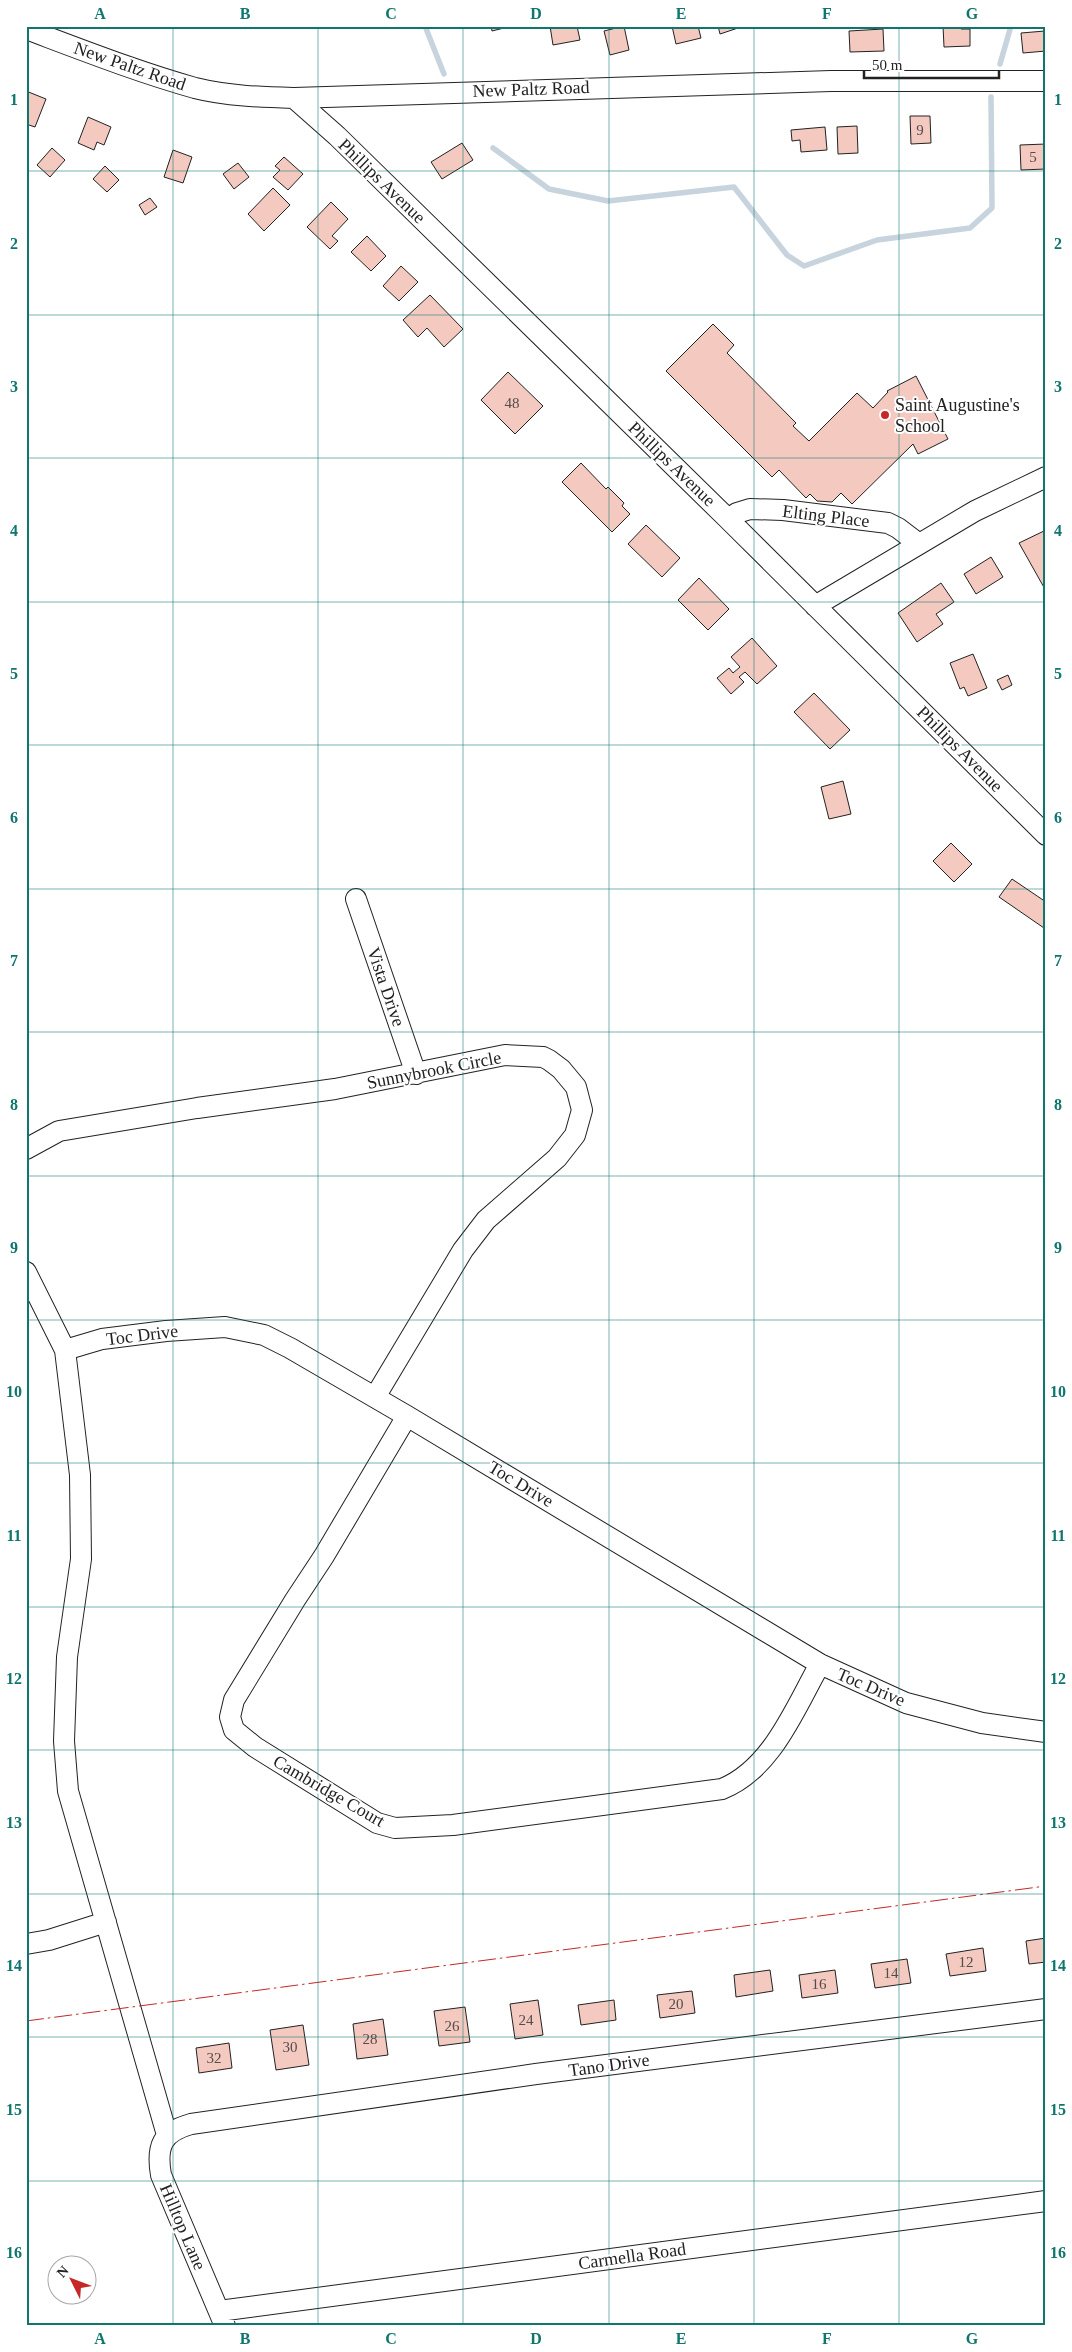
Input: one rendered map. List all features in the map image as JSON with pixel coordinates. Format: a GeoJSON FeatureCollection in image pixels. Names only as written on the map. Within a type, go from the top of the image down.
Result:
{"type":"FeatureCollection","features":[{"type":"Feature","properties":{"kind":"street","name":"New Paltz Road"},"geometry":{"type":"LineString","coordinates":[[26,29],[119,64],[197,88],[252,97],[294,98],[831,81],[1046,81]]}},
{"type":"Feature","properties":{"kind":"street","name":"Phillips Avenue"},"geometry":{"type":"LineString","coordinates":[[294,98],[337,136],[728,519],[1046,835]]}},
{"type":"Feature","properties":{"kind":"street"},"geometry":{"type":"LineString","coordinates":[[816,606],[975,511],[1046,477]]}},
{"type":"Feature","properties":{"kind":"street","name":"Elting Place"},"geometry":{"type":"LineString","coordinates":[[728,519],[737,513],[750,509],[783,510],[850,518],[888,524],[898,528],[919,544]]}},
{"type":"Feature","properties":{"kind":"street","name":"Vista Drive"},"geometry":{"type":"LineString","coordinates":[[356,899],[416,1074]]}},
{"type":"Feature","properties":{"kind":"street","name":"Sunnybrook Circle"},"geometry":{"type":"LineString","coordinates":[[26,1149],[59,1131],[197,1108],[335,1089],[505,1055],[542,1057],[562,1069],[576,1087],[582,1110],[575,1135],[558,1158],[486,1220],[463,1250],[375,1397]]}},
{"type":"Feature","properties":{"kind":"street"},"geometry":{"type":"LineString","coordinates":[[26,1272],[65,1350],[80,1475],[81,1559],[67,1657],[64,1741],[68,1791],[170,2132]]}},
{"type":"Feature","properties":{"kind":"street","name":"Toc Drive"},"geometry":{"type":"LineString","coordinates":[[65,1350],[102,1340],[166,1331],[225,1327],[264,1335],[375,1397],[820,1664],[906,1703],[982,1723],[1046,1732]]}},
{"type":"Feature","properties":{"kind":"street","name":"Cambridge Court"},"geometry":{"type":"LineString","coordinates":[[407,1416],[324,1556],[234,1700],[230,1716],[234,1730],[255,1747],[377,1823],[395,1828],[453,1825],[722,1789],[735,1784],[750,1774],[780,1735],[820,1664]]}},
{"type":"Feature","properties":{"kind":"street"},"geometry":{"type":"LineString","coordinates":[[26,1944],[49,1940],[106,1922]]}},
{"type":"Feature","properties":{"kind":"street","name":"Tano Drive"},"geometry":{"type":"LineString","coordinates":[[170,2132],[191,2124],[536,2074],[1046,2009]]}},
{"type":"Feature","properties":{"kind":"street","name":"Hilltop Lane"},"geometry":{"type":"LineString","coordinates":[[170,2132],[159,2154],[161,2175],[222,2318]]}},
{"type":"Feature","properties":{"kind":"street","name":"Carmella Road"},"geometry":{"type":"LineString","coordinates":[[222,2318],[1046,2201]]}},
{"type":"Feature","properties":{"kind":"building"},"geometry":{"type":"Polygon","coordinates":[[[491,26],[512,26],[492,31],[491,26]]]}},
{"type":"Feature","properties":{"kind":"building"},"geometry":{"type":"Polygon","coordinates":[[[550,26],[577,26],[580,40],[553,45],[550,26]]]}},
{"type":"Feature","properties":{"kind":"building"},"geometry":{"type":"Polygon","coordinates":[[[624,26],[629,50],[610,55],[604,31],[624,26]]]}},
{"type":"Feature","properties":{"kind":"building"},"geometry":{"type":"Polygon","coordinates":[[[672,26],[698,26],[701,38],[676,44],[672,26]]]}},
{"type":"Feature","properties":{"kind":"building"},"geometry":{"type":"Polygon","coordinates":[[[718,26],[738,26],[738,28],[720,34],[718,26]]]}},
{"type":"Feature","properties":{"kind":"building"},"geometry":{"type":"Polygon","coordinates":[[[943,26],[961,26],[961,29],[970,29],[970,46],[944,47],[943,26]]]}},
{"type":"Feature","properties":{"kind":"building"},"geometry":{"type":"Polygon","coordinates":[[[883,29],[884,51],[850,52],[849,31],[883,29]]]}},
{"type":"Feature","properties":{"kind":"building"},"geometry":{"type":"Polygon","coordinates":[[[1045,31],[1046,51],[1023,53],[1021,33],[1045,31]]]}},
{"type":"Feature","properties":{"kind":"building"},"geometry":{"type":"Polygon","coordinates":[[[26,91],[46,99],[35,127],[26,124],[26,91]]]}},
{"type":"Feature","properties":{"kind":"building"},"geometry":{"type":"Polygon","coordinates":[[[910,116],[930,116],[931,143],[911,144],[910,116]]]}},
{"type":"Feature","properties":{"kind":"building"},"geometry":{"type":"Polygon","coordinates":[[[88,117],[111,127],[104,145],[97,142],[94,150],[78,143],[88,117]]]}},
{"type":"Feature","properties":{"kind":"building"},"geometry":{"type":"Polygon","coordinates":[[[857,126],[858,153],[838,154],[837,127],[857,126]]]}},
{"type":"Feature","properties":{"kind":"building"},"geometry":{"type":"Polygon","coordinates":[[[825,127],[827,150],[801,152],[800,140],[792,141],[791,130],[825,127]]]}},
{"type":"Feature","properties":{"kind":"building"},"geometry":{"type":"Polygon","coordinates":[[[462,143],[473,160],[442,179],[431,162],[462,143]]]}},
{"type":"Feature","properties":{"kind":"building"},"geometry":{"type":"Polygon","coordinates":[[[1046,144],[1046,169],[1021,170],[1020,145],[1046,144]]]}},
{"type":"Feature","properties":{"kind":"building"},"geometry":{"type":"Polygon","coordinates":[[[52,148],[65,160],[50,177],[37,165],[52,148]]]}},
{"type":"Feature","properties":{"kind":"building"},"geometry":{"type":"Polygon","coordinates":[[[173,150],[192,157],[183,183],[164,177],[173,150]]]}},
{"type":"Feature","properties":{"kind":"building"},"geometry":{"type":"Polygon","coordinates":[[[284,157],[303,174],[288,190],[273,177],[280,170],[275,166],[284,157]]]}},
{"type":"Feature","properties":{"kind":"building"},"geometry":{"type":"Polygon","coordinates":[[[238,163],[249,177],[234,189],[223,174],[238,163]]]}},
{"type":"Feature","properties":{"kind":"building"},"geometry":{"type":"Polygon","coordinates":[[[105,166],[119,180],[107,192],[93,179],[105,166]]]}},
{"type":"Feature","properties":{"kind":"building"},"geometry":{"type":"Polygon","coordinates":[[[273,188],[290,205],[264,231],[248,214],[273,188]]]}},
{"type":"Feature","properties":{"kind":"building"},"geometry":{"type":"Polygon","coordinates":[[[150,198],[157,207],[145,215],[139,205],[150,198]]]}},
{"type":"Feature","properties":{"kind":"building"},"geometry":{"type":"Polygon","coordinates":[[[331,202],[348,219],[332,236],[338,241],[330,249],[307,227],[331,202]]]}},
{"type":"Feature","properties":{"kind":"building"},"geometry":{"type":"Polygon","coordinates":[[[367,236],[386,256],[371,271],[351,252],[367,236]]]}},
{"type":"Feature","properties":{"kind":"building"},"geometry":{"type":"Polygon","coordinates":[[[401,266],[418,282],[399,301],[383,286],[401,266]]]}},
{"type":"Feature","properties":{"kind":"building"},"geometry":{"type":"Polygon","coordinates":[[[430,295],[463,329],[444,347],[427,328],[418,337],[403,320],[430,295]]]}},
{"type":"Feature","properties":{"kind":"building","name":"Saint Augustine's School"},"geometry":{"type":"Polygon","coordinates":[[[713,324],[734,345],[727,353],[796,423],[793,426],[809,441],[857,393],[873,408],[887,391],[916,376],[948,439],[918,454],[913,444],[852,504],[841,493],[832,502],[817,501],[810,494],[806,498],[779,470],[772,477],[666,371],[713,324]]]}},
{"type":"Feature","properties":{"kind":"building"},"geometry":{"type":"Polygon","coordinates":[[[508,372],[543,406],[515,434],[481,400],[508,372]]]}},
{"type":"Feature","properties":{"kind":"building"},"geometry":{"type":"Polygon","coordinates":[[[581,463],[606,489],[608,487],[624,503],[622,506],[630,514],[612,532],[562,482],[581,463]]]}},
{"type":"Feature","properties":{"kind":"building"},"geometry":{"type":"Polygon","coordinates":[[[646,525],[680,558],[662,577],[628,544],[646,525]]]}},
{"type":"Feature","properties":{"kind":"building"},"geometry":{"type":"Polygon","coordinates":[[[1046,530],[1046,591],[1019,543],[1046,530]]]}},
{"type":"Feature","properties":{"kind":"building"},"geometry":{"type":"Polygon","coordinates":[[[991,557],[1003,577],[976,594],[964,574],[991,557]]]}},
{"type":"Feature","properties":{"kind":"building"},"geometry":{"type":"Polygon","coordinates":[[[699,578],[729,609],[708,630],[678,600],[699,578]]]}},
{"type":"Feature","properties":{"kind":"building"},"geometry":{"type":"Polygon","coordinates":[[[941,583],[954,602],[936,614],[943,624],[917,642],[898,613],[941,583]]]}},
{"type":"Feature","properties":{"kind":"building"},"geometry":{"type":"Polygon","coordinates":[[[752,638],[777,666],[757,684],[745,672],[739,677],[744,682],[731,694],[717,678],[729,668],[733,673],[740,667],[731,657],[752,638]]]}},
{"type":"Feature","properties":{"kind":"building"},"geometry":{"type":"Polygon","coordinates":[[[973,654],[987,688],[968,696],[964,687],[960,689],[950,663],[973,654]]]}},
{"type":"Feature","properties":{"kind":"building"},"geometry":{"type":"Polygon","coordinates":[[[1008,675],[1012,685],[1002,690],[997,680],[1008,675]]]}},
{"type":"Feature","properties":{"kind":"building"},"geometry":{"type":"Polygon","coordinates":[[[814,693],[850,730],[830,749],[794,712],[814,693]]]}},
{"type":"Feature","properties":{"kind":"building"},"geometry":{"type":"Polygon","coordinates":[[[843,781],[851,814],[829,819],[821,787],[843,781]]]}},
{"type":"Feature","properties":{"kind":"building"},"geometry":{"type":"Polygon","coordinates":[[[951,843],[972,864],[954,882],[933,861],[951,843]]]}},
{"type":"Feature","properties":{"kind":"building"},"geometry":{"type":"Polygon","coordinates":[[[1012,879],[1046,902],[1046,925],[1044,928],[999,897],[1012,879]]]}},
{"type":"Feature","properties":{"kind":"building"},"geometry":{"type":"Polygon","coordinates":[[[1046,1938],[1046,1962],[1029,1964],[1026,1941],[1046,1938]]]}},
{"type":"Feature","properties":{"kind":"building"},"geometry":{"type":"Polygon","coordinates":[[[983,1948],[986,1971],[950,1976],[946,1954],[983,1948]]]}},
{"type":"Feature","properties":{"kind":"building"},"geometry":{"type":"Polygon","coordinates":[[[907,1959],[911,1983],[875,1988],[871,1964],[907,1959]]]}},
{"type":"Feature","properties":{"kind":"building"},"geometry":{"type":"Polygon","coordinates":[[[770,1970],[773,1991],[736,1997],[734,1975],[770,1970]]]}},
{"type":"Feature","properties":{"kind":"building"},"geometry":{"type":"Polygon","coordinates":[[[835,1970],[838,1993],[802,1998],[799,1975],[835,1970]]]}},
{"type":"Feature","properties":{"kind":"building"},"geometry":{"type":"Polygon","coordinates":[[[692,1991],[695,2013],[660,2018],[657,1995],[692,1991]]]}},
{"type":"Feature","properties":{"kind":"building"},"geometry":{"type":"Polygon","coordinates":[[[538,2000],[543,2035],[515,2039],[510,2004],[538,2000]]]}},
{"type":"Feature","properties":{"kind":"building"},"geometry":{"type":"Polygon","coordinates":[[[614,2000],[616,2020],[581,2025],[578,2005],[614,2000]]]}},
{"type":"Feature","properties":{"kind":"building"},"geometry":{"type":"Polygon","coordinates":[[[465,2007],[470,2042],[439,2046],[434,2011],[465,2007]]]}},
{"type":"Feature","properties":{"kind":"building"},"geometry":{"type":"Polygon","coordinates":[[[383,2019],[388,2055],[357,2059],[353,2024],[383,2019]]]}},
{"type":"Feature","properties":{"kind":"building"},"geometry":{"type":"Polygon","coordinates":[[[303,2025],[309,2065],[276,2070],[270,2030],[303,2025]]]}},
{"type":"Feature","properties":{"kind":"building"},"geometry":{"type":"Polygon","coordinates":[[[229,2043],[232,2068],[199,2073],[196,2048],[229,2043]]]}},
{"type":"Feature","properties":{"kind":"waterway"},"geometry":{"type":"LineString","coordinates":[[425,26],[444,74]]}},
{"type":"Feature","properties":{"kind":"waterway"},"geometry":{"type":"LineString","coordinates":[[1000,64],[1011,26]]}},
{"type":"Feature","properties":{"kind":"waterway"},"geometry":{"type":"LineString","coordinates":[[493,148],[549,189],[608,201],[734,187],[787,255],[804,266],[877,240],[970,228],[992,208],[991,97]]}},
{"type":"Feature","properties":{"kind":"power"},"geometry":{"type":"LineString","coordinates":[[26,2021],[1046,1886]]}},
{"type":"Feature","properties":{"kind":"place","name":"Saint Augustine's School"},"geometry":{"type":"Point","coordinates":[885,415]}}]}
